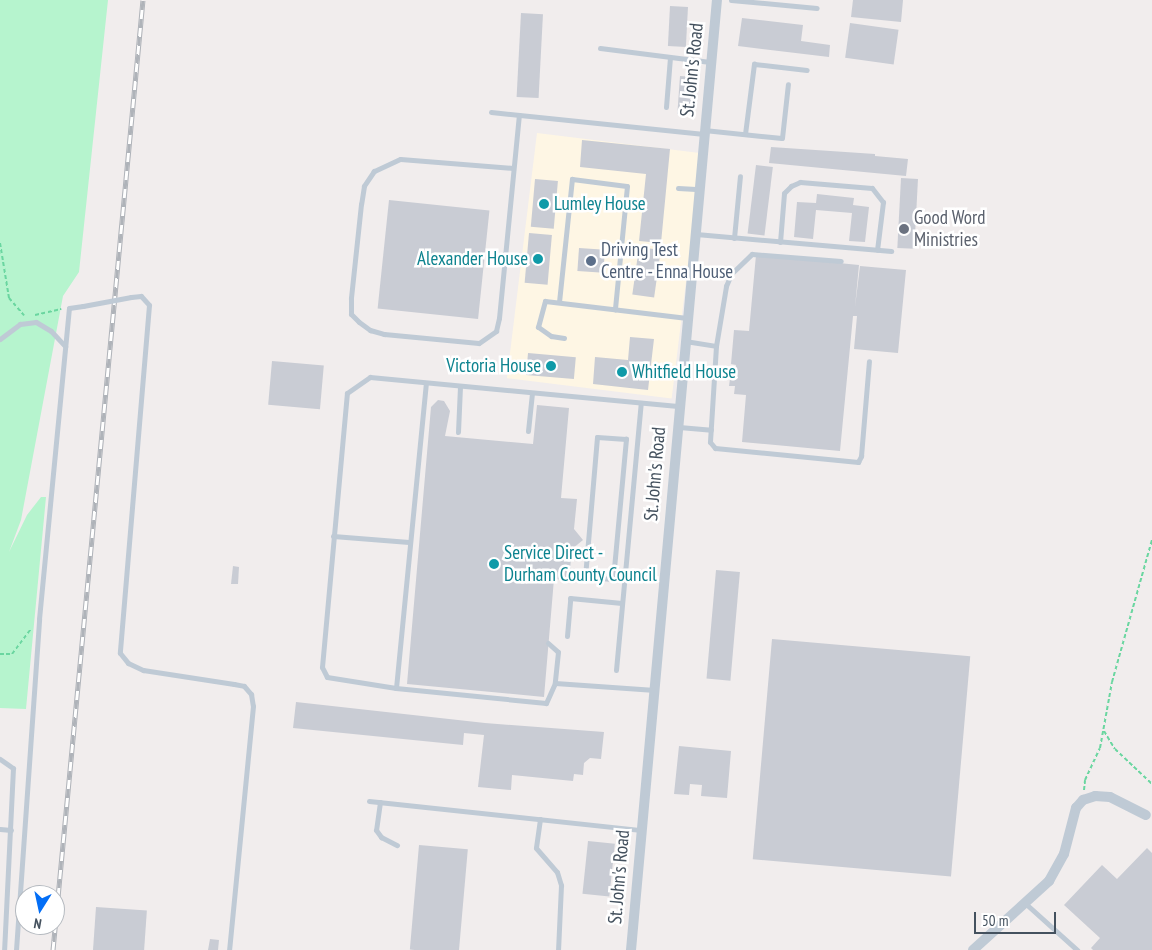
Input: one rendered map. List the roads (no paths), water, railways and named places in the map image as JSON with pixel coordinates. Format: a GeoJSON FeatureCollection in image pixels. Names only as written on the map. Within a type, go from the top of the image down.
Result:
{"type":"FeatureCollection","features":[{"type":"Feature","properties":{"kind":"street","name":"St. John's Road"},"geometry":{"type":"LineString","coordinates":[[631,950],[655,690],[678,406],[696,234],[716,0]]}},
{"type":"Feature","properties":{"kind":"street"},"geometry":{"type":"LineString","coordinates":[[973,950],[1026,904],[1058,867],[1072,818],[1082,800],[1095,796],[1110,797],[1149,817]]}},
{"type":"Feature","properties":{"kind":"lane"},"geometry":{"type":"LineString","coordinates":[[731,0],[817,8]]}},
{"type":"Feature","properties":{"kind":"lane"},"geometry":{"type":"LineString","coordinates":[[600,48],[710,62]]}},
{"type":"Feature","properties":{"kind":"lane"},"geometry":{"type":"LineString","coordinates":[[666,107],[670,57]]}},
{"type":"Feature","properties":{"kind":"lane"},"geometry":{"type":"LineString","coordinates":[[745,134],[754,64],[807,70]]}},
{"type":"Feature","properties":{"kind":"lane"},"geometry":{"type":"LineString","coordinates":[[491,112],[782,138],[788,84]]}},
{"type":"Feature","properties":{"kind":"lane"},"geometry":{"type":"LineString","coordinates":[[513,168],[400,159],[374,171],[362,195],[351,314],[370,330],[384,334],[479,343],[496,332],[499,318],[519,115]]}},
{"type":"Feature","properties":{"kind":"lane"},"geometry":{"type":"LineString","coordinates":[[734,238],[740,176]]}},
{"type":"Feature","properties":{"kind":"lane"},"geometry":{"type":"LineString","coordinates":[[559,302],[572,179],[627,186],[615,309]]}},
{"type":"Feature","properties":{"kind":"lane"},"geometry":{"type":"LineString","coordinates":[[780,242],[784,193],[791,186],[800,182],[872,188],[883,202],[877,250]]}},
{"type":"Feature","properties":{"kind":"lane"},"geometry":{"type":"LineString","coordinates":[[678,188],[700,189]]}},
{"type":"Feature","properties":{"kind":"lane"},"geometry":{"type":"LineString","coordinates":[[696,234],[891,251]]}},
{"type":"Feature","properties":{"kind":"lane"},"geometry":{"type":"LineString","coordinates":[[841,261],[752,254],[731,274],[726,286],[716,346],[710,442],[715,448],[858,462],[861,456],[869,361]]}},
{"type":"Feature","properties":{"kind":"lane"},"geometry":{"type":"LineString","coordinates":[[16,950],[39,619],[69,308],[141,296],[149,305],[120,652],[128,663],[143,670],[244,686],[251,694],[253,706],[228,950]]}},
{"type":"Feature","properties":{"kind":"lane"},"geometry":{"type":"LineString","coordinates":[[564,338],[551,336],[538,327],[545,301],[687,318]]}},
{"type":"Feature","properties":{"kind":"lane"},"geometry":{"type":"LineString","coordinates":[[0,339],[27,321],[36,322],[51,331],[65,346]]}},
{"type":"Feature","properties":{"kind":"lane"},"geometry":{"type":"LineString","coordinates":[[684,341],[716,346]]}},
{"type":"Feature","properties":{"kind":"lane"},"geometry":{"type":"LineString","coordinates":[[548,643],[558,652],[555,683],[546,702],[396,688],[336,680],[327,677],[322,667],[347,393],[370,377],[678,406]]}},
{"type":"Feature","properties":{"kind":"lane"},"geometry":{"type":"LineString","coordinates":[[396,688],[426,383]]}},
{"type":"Feature","properties":{"kind":"lane"},"geometry":{"type":"LineString","coordinates":[[458,432],[460,386]]}},
{"type":"Feature","properties":{"kind":"lane"},"geometry":{"type":"LineString","coordinates":[[528,431],[532,393]]}},
{"type":"Feature","properties":{"kind":"lane"},"geometry":{"type":"LineString","coordinates":[[616,670],[641,403]]}},
{"type":"Feature","properties":{"kind":"lane"},"geometry":{"type":"LineString","coordinates":[[677,427],[710,430]]}},
{"type":"Feature","properties":{"kind":"lane"},"geometry":{"type":"LineString","coordinates":[[613,579],[626,439],[597,437],[585,577],[624,580]]}},
{"type":"Feature","properties":{"kind":"lane"},"geometry":{"type":"LineString","coordinates":[[333,536],[409,542]]}},
{"type":"Feature","properties":{"kind":"lane"},"geometry":{"type":"LineString","coordinates":[[567,636],[570,598],[622,603]]}},
{"type":"Feature","properties":{"kind":"lane"},"geometry":{"type":"LineString","coordinates":[[555,683],[655,690]]}},
{"type":"Feature","properties":{"kind":"lane"},"geometry":{"type":"LineString","coordinates":[[0,759],[13,768],[4,950]]}},
{"type":"Feature","properties":{"kind":"lane"},"geometry":{"type":"LineString","coordinates":[[369,801],[641,830]]}},
{"type":"Feature","properties":{"kind":"lane"},"geometry":{"type":"LineString","coordinates":[[380,802],[376,830],[381,838],[397,845]]}},
{"type":"Feature","properties":{"kind":"lane"},"geometry":{"type":"LineString","coordinates":[[540,819],[536,848],[557,872],[561,885],[558,950]]}},
{"type":"Feature","properties":{"kind":"lane"},"geometry":{"type":"LineString","coordinates":[[0,829],[11,830]]}},
{"type":"Feature","properties":{"kind":"lane"},"geometry":{"type":"LineString","coordinates":[[1026,904],[1077,950]]}},
{"type":"Feature","properties":{"kind":"railway"},"geometry":{"type":"LineString","coordinates":[[53,950],[143,0]]}},
{"type":"Feature","properties":{"kind":"place","name":"Lumley House"},"geometry":{"type":"Point","coordinates":[544,204]}},
{"type":"Feature","properties":{"kind":"place","name":"Good Word Ministries"},"geometry":{"type":"Point","coordinates":[904,229]}},
{"type":"Feature","properties":{"kind":"place","name":"Alexander House"},"geometry":{"type":"Point","coordinates":[538,259]}},
{"type":"Feature","properties":{"kind":"place","name":"Driving Test Centre - Enna House"},"geometry":{"type":"Point","coordinates":[591,261]}},
{"type":"Feature","properties":{"kind":"place","name":"Victoria House"},"geometry":{"type":"Point","coordinates":[551,366]}},
{"type":"Feature","properties":{"kind":"place","name":"Whitfield House"},"geometry":{"type":"Point","coordinates":[622,372]}},
{"type":"Feature","properties":{"kind":"place","name":"Service Direct - Durham County Council"},"geometry":{"type":"Point","coordinates":[494,564]}}]}
